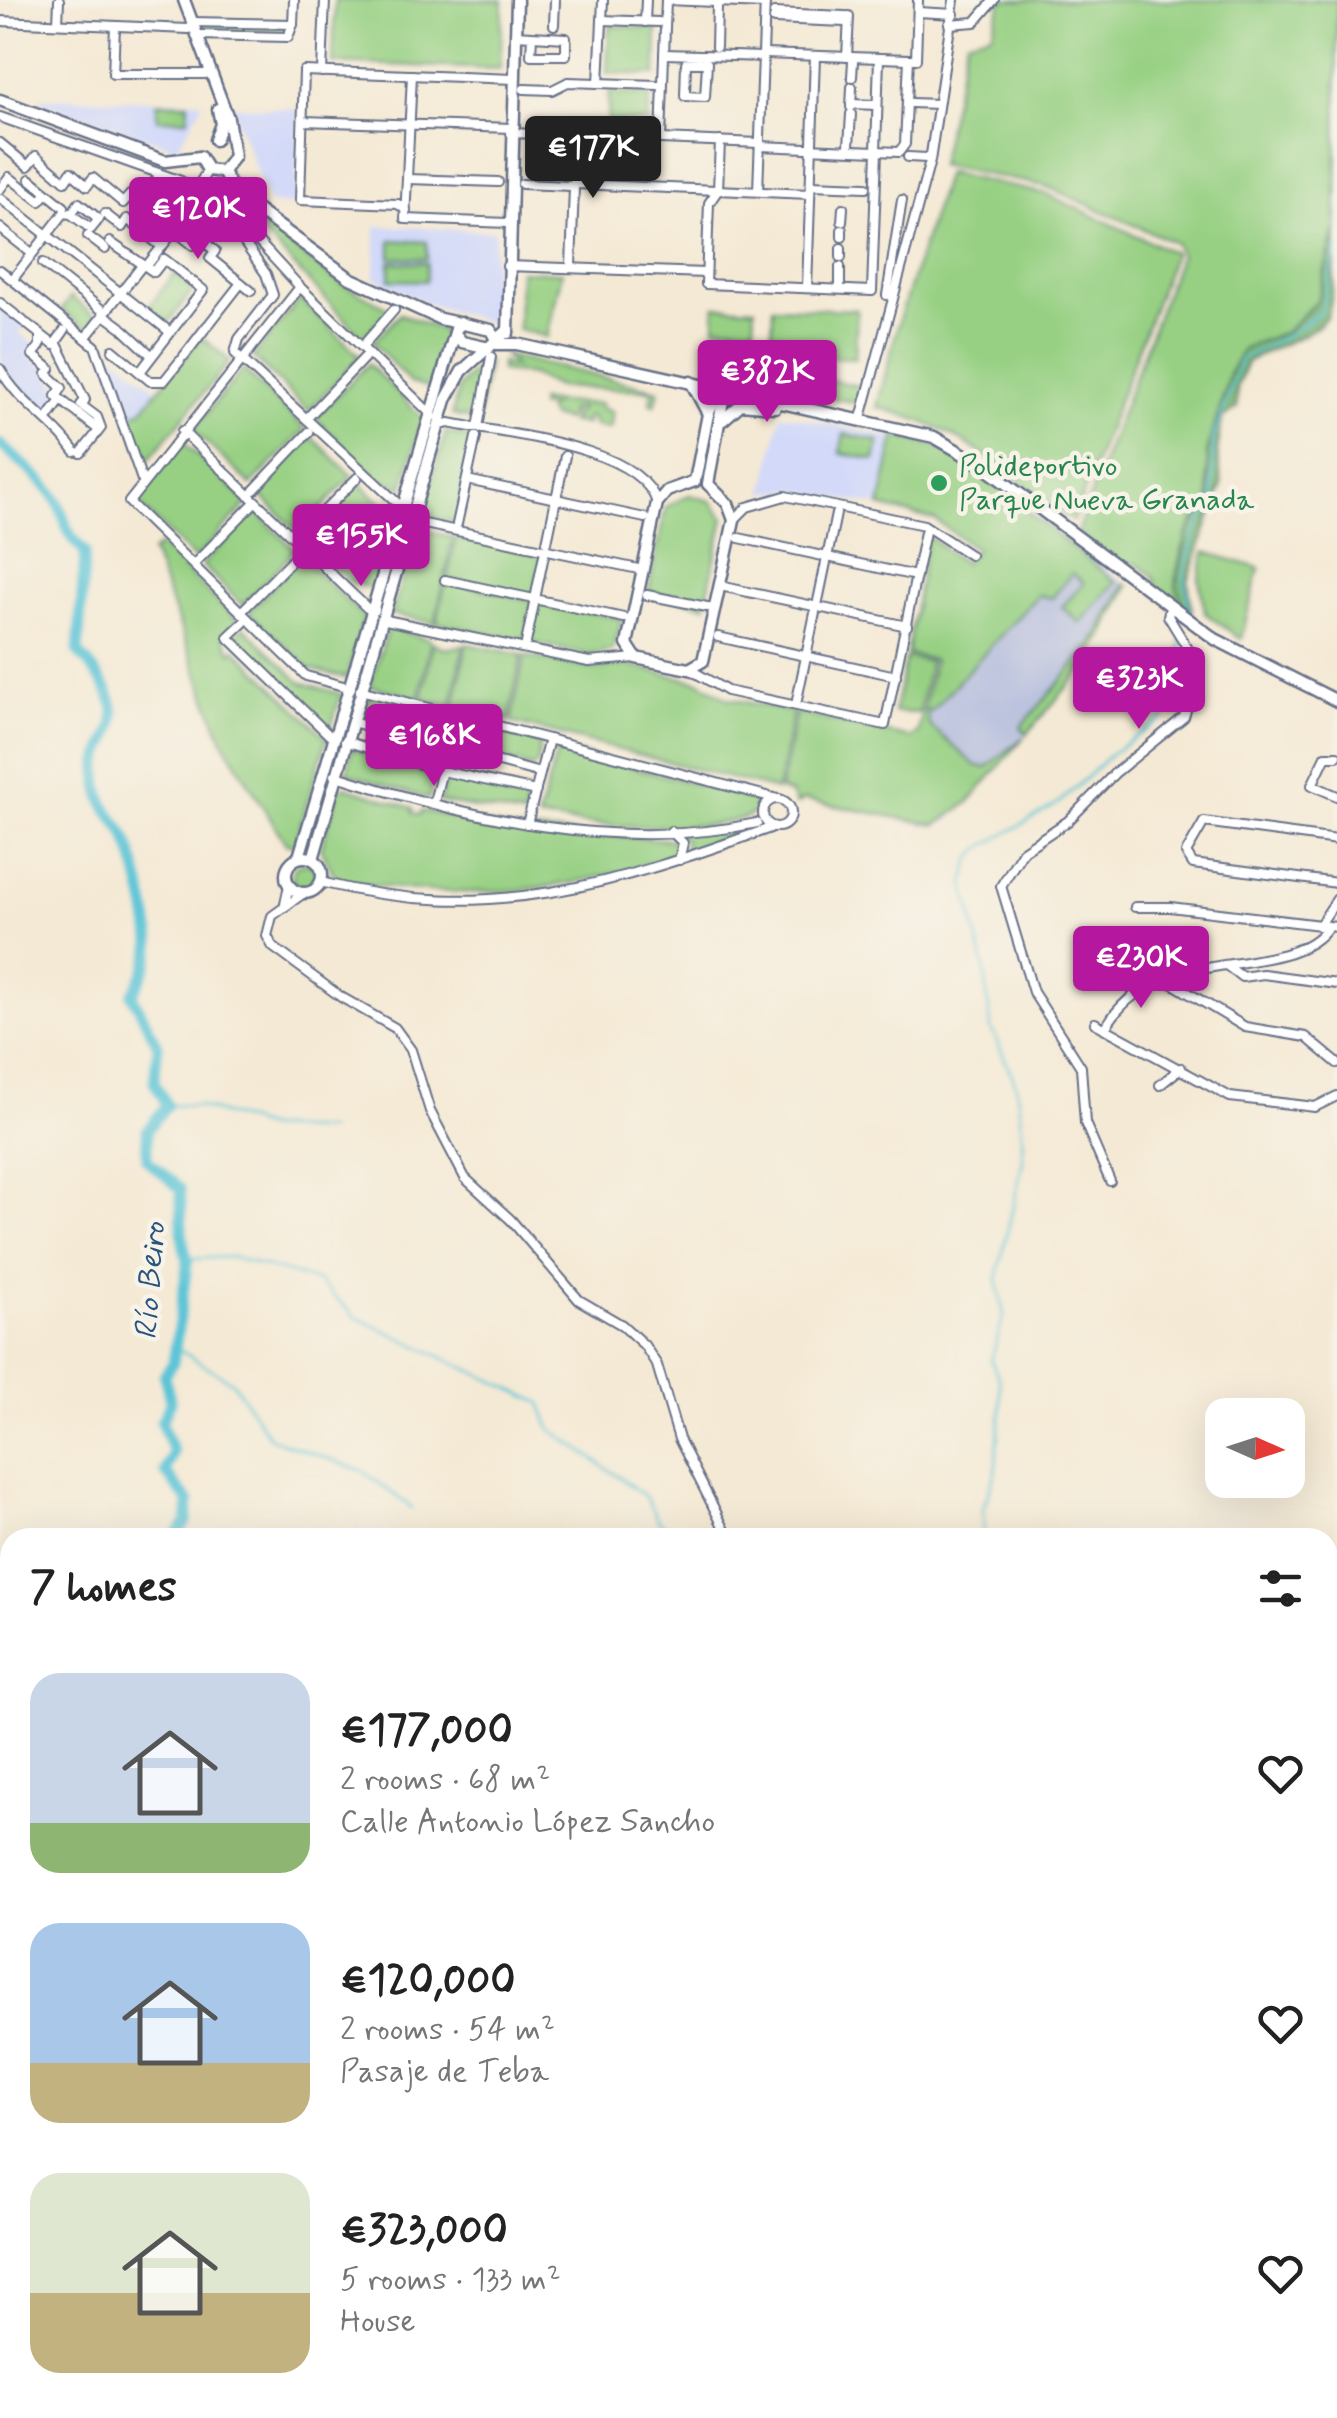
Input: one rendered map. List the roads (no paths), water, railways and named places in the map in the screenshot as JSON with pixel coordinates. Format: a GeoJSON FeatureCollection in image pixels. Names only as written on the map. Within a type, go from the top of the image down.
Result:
{"type":"FeatureCollection","features":[{"type":"Feature","properties":{"kind":"main road"},"geometry":{"type":"LineString","coordinates":[[180,0],[230,124],[232,164],[223,172],[208,170],[200,157]]}},
{"type":"Feature","properties":{"kind":"main road"},"geometry":{"type":"LineString","coordinates":[[299,857],[313,859],[321,870],[320,882],[304,893],[289,885],[287,867],[299,857],[441,420],[457,378],[500,340],[505,312],[517,0]]}},
{"type":"Feature","properties":{"kind":"main road"},"geometry":{"type":"LineString","coordinates":[[192,28],[221,119],[214,140],[205,145],[200,157]]}},
{"type":"Feature","properties":{"kind":"main road"},"geometry":{"type":"LineString","coordinates":[[0,100],[165,161],[200,157]]}},
{"type":"Feature","properties":{"kind":"main road"},"geometry":{"type":"LineString","coordinates":[[214,140],[230,146]]}},
{"type":"Feature","properties":{"kind":"main road"},"geometry":{"type":"LineString","coordinates":[[223,172],[238,196],[332,267],[372,291],[458,330],[918,431],[963,452],[1196,626],[1250,660],[1337,701]]}},
{"type":"Feature","properties":{"kind":"main road"},"geometry":{"type":"LineString","coordinates":[[441,420],[458,330]]}},
{"type":"Feature","properties":{"kind":"main road"},"geometry":{"type":"LineString","coordinates":[[458,330],[462,342],[500,340]]}},
{"type":"Feature","properties":{"kind":"main road"},"geometry":{"type":"LineString","coordinates":[[691,382],[708,414]]}},
{"type":"Feature","properties":{"kind":"main road"},"geometry":{"type":"LineString","coordinates":[[703,478],[667,491],[657,503],[627,644],[636,658],[689,669],[703,662],[734,520],[728,504],[703,478],[708,414],[723,388]]}},
{"type":"Feature","properties":{"kind":"main road"},"geometry":{"type":"LineString","coordinates":[[703,478],[722,420],[723,388]]}},
{"type":"Feature","properties":{"kind":"main road"},"geometry":{"type":"LineString","coordinates":[[722,420],[740,404],[775,407],[780,400]]}},
{"type":"Feature","properties":{"kind":"main road"},"geometry":{"type":"LineString","coordinates":[[313,859],[356,689]]}},
{"type":"Feature","properties":{"kind":"street"},"geometry":{"type":"LineString","coordinates":[[58,23],[59,0]]}},
{"type":"Feature","properties":{"kind":"street"},"geometry":{"type":"LineString","coordinates":[[192,28],[288,37],[294,0]]}},
{"type":"Feature","properties":{"kind":"street"},"geometry":{"type":"LineString","coordinates":[[322,72],[325,0]]}},
{"type":"Feature","properties":{"kind":"street"},"geometry":{"type":"LineString","coordinates":[[554,25],[555,0]]}},
{"type":"Feature","properties":{"kind":"street"},"geometry":{"type":"LineString","coordinates":[[600,83],[603,0]]}},
{"type":"Feature","properties":{"kind":"street"},"geometry":{"type":"LineString","coordinates":[[645,22],[646,0]]}},
{"type":"Feature","properties":{"kind":"street"},"geometry":{"type":"LineString","coordinates":[[661,139],[666,0],[765,2],[758,192]]}},
{"type":"Feature","properties":{"kind":"street"},"geometry":{"type":"LineString","coordinates":[[664,54],[703,58],[916,59],[918,0]]}},
{"type":"Feature","properties":{"kind":"street"},"geometry":{"type":"LineString","coordinates":[[861,418],[930,160],[954,0]]}},
{"type":"Feature","properties":{"kind":"street"},"geometry":{"type":"LineString","coordinates":[[949,24],[975,22],[994,0]]}},
{"type":"Feature","properties":{"kind":"street"},"geometry":{"type":"LineString","coordinates":[[716,47],[718,3]]}},
{"type":"Feature","properties":{"kind":"street"},"geometry":{"type":"LineString","coordinates":[[918,12],[954,14]]}},
{"type":"Feature","properties":{"kind":"street"},"geometry":{"type":"LineString","coordinates":[[774,16],[846,18],[852,83],[849,146]]}},
{"type":"Feature","properties":{"kind":"street"},"geometry":{"type":"LineString","coordinates":[[602,20],[659,22]]}},
{"type":"Feature","properties":{"kind":"street"},"geometry":{"type":"LineString","coordinates":[[0,21],[192,28],[293,24]]}},
{"type":"Feature","properties":{"kind":"street"},"geometry":{"type":"LineString","coordinates":[[115,26],[113,74],[205,74]]}},
{"type":"Feature","properties":{"kind":"street"},"geometry":{"type":"LineString","coordinates":[[515,36],[532,36],[566,38],[566,56],[531,54],[532,36]]}},
{"type":"Feature","properties":{"kind":"street"},"geometry":{"type":"LineString","coordinates":[[807,288],[815,56]]}},
{"type":"Feature","properties":{"kind":"street"},"geometry":{"type":"LineString","coordinates":[[703,58],[705,97],[685,96],[686,63],[703,58]]}},
{"type":"Feature","properties":{"kind":"street"},"geometry":{"type":"LineString","coordinates":[[720,141],[718,190],[709,203],[706,284],[872,291],[879,58]]}},
{"type":"Feature","properties":{"kind":"street"},"geometry":{"type":"LineString","coordinates":[[904,154],[909,59]]}},
{"type":"Feature","properties":{"kind":"street"},"geometry":{"type":"LineString","coordinates":[[406,210],[398,204],[300,200],[304,71],[514,79]]}},
{"type":"Feature","properties":{"kind":"street"},"geometry":{"type":"LineString","coordinates":[[412,75],[405,219],[508,223]]}},
{"type":"Feature","properties":{"kind":"street"},"geometry":{"type":"LineString","coordinates":[[524,89],[552,90],[568,82],[657,85]]}},
{"type":"Feature","properties":{"kind":"street"},"geometry":{"type":"LineString","coordinates":[[911,103],[938,104]]}},
{"type":"Feature","properties":{"kind":"street"},"geometry":{"type":"LineString","coordinates":[[851,110],[877,104]]}},
{"type":"Feature","properties":{"kind":"street"},"geometry":{"type":"LineString","coordinates":[[0,117],[196,189],[233,214],[300,287],[441,420],[613,458],[650,486],[667,491]]}},
{"type":"Feature","properties":{"kind":"street"},"geometry":{"type":"LineString","coordinates":[[303,120],[720,141],[927,158]]}},
{"type":"Feature","properties":{"kind":"street"},"geometry":{"type":"LineString","coordinates":[[571,266],[576,136]]}},
{"type":"Feature","properties":{"kind":"street"},"geometry":{"type":"LineString","coordinates":[[0,144],[28,166],[36,156],[65,180],[71,172],[87,186],[94,178],[123,203],[130,194],[193,245],[199,237],[215,250],[210,258],[251,290]]}},
{"type":"Feature","properties":{"kind":"street"},"geometry":{"type":"LineString","coordinates":[[196,189],[208,170]]}},
{"type":"Feature","properties":{"kind":"street"},"geometry":{"type":"LineString","coordinates":[[144,195],[159,176]]}},
{"type":"Feature","properties":{"kind":"street"},"geometry":{"type":"LineString","coordinates":[[0,189],[9,177],[40,201],[46,193]]}},
{"type":"Feature","properties":{"kind":"street"},"geometry":{"type":"LineString","coordinates":[[30,179],[66,211]]}},
{"type":"Feature","properties":{"kind":"street"},"geometry":{"type":"LineString","coordinates":[[408,179],[498,182]]}},
{"type":"Feature","properties":{"kind":"street"},"geometry":{"type":"LineString","coordinates":[[522,184],[758,192],[866,187]]}},
{"type":"Feature","properties":{"kind":"street"},"geometry":{"type":"LineString","coordinates":[[0,198],[170,332]]}},
{"type":"Feature","properties":{"kind":"street"},"geometry":{"type":"LineString","coordinates":[[13,279],[69,207],[58,198]]}},
{"type":"Feature","properties":{"kind":"street"},"geometry":{"type":"LineString","coordinates":[[887,295],[902,200]]}},
{"type":"Feature","properties":{"kind":"street"},"geometry":{"type":"LineString","coordinates":[[840,285],[841,204]]}},
{"type":"Feature","properties":{"kind":"street"},"geometry":{"type":"LineString","coordinates":[[134,224],[147,208]]}},
{"type":"Feature","properties":{"kind":"street"},"geometry":{"type":"LineString","coordinates":[[106,214],[122,227],[128,219],[162,246]]}},
{"type":"Feature","properties":{"kind":"street"},"geometry":{"type":"LineString","coordinates":[[233,214],[232,226],[266,274],[273,295],[239,339],[236,353],[408,516],[642,570]]}},
{"type":"Feature","properties":{"kind":"street"},"geometry":{"type":"LineString","coordinates":[[0,228],[29,252]]}},
{"type":"Feature","properties":{"kind":"street"},"geometry":{"type":"LineString","coordinates":[[86,336],[175,230]]}},
{"type":"Feature","properties":{"kind":"street"},"geometry":{"type":"LineString","coordinates":[[88,236],[154,272],[164,259],[202,290],[141,373]]}},
{"type":"Feature","properties":{"kind":"street"},"geometry":{"type":"LineString","coordinates":[[43,263],[150,354]]}},
{"type":"Feature","properties":{"kind":"street"},"geometry":{"type":"LineString","coordinates":[[507,266],[706,273]]}},
{"type":"Feature","properties":{"kind":"street"},"geometry":{"type":"LineString","coordinates":[[0,270],[86,336],[98,354],[142,480]]}},
{"type":"Feature","properties":{"kind":"street"},"geometry":{"type":"LineString","coordinates":[[113,350],[150,381],[164,381],[241,283]]}},
{"type":"Feature","properties":{"kind":"street"},"geometry":{"type":"LineString","coordinates":[[300,287],[142,480],[129,502],[306,676],[750,790],[788,804],[791,816],[783,826],[742,835],[598,885],[514,899],[414,898],[320,882]]}},
{"type":"Feature","properties":{"kind":"street"},"geometry":{"type":"LineString","coordinates":[[0,303],[40,335],[56,342],[85,400],[81,405],[97,418],[99,430]]}},
{"type":"Feature","properties":{"kind":"street"},"geometry":{"type":"LineString","coordinates":[[366,342],[394,310]]}},
{"type":"Feature","properties":{"kind":"street"},"geometry":{"type":"LineString","coordinates":[[56,342],[64,331]]}},
{"type":"Feature","properties":{"kind":"street"},"geometry":{"type":"LineString","coordinates":[[40,335],[40,346],[33,355],[62,388],[56,396],[99,430]]}},
{"type":"Feature","properties":{"kind":"street"},"geometry":{"type":"LineString","coordinates":[[479,422],[500,340]]}},
{"type":"Feature","properties":{"kind":"street"},"geometry":{"type":"LineString","coordinates":[[310,415],[364,358]]}},
{"type":"Feature","properties":{"kind":"street"},"geometry":{"type":"LineString","coordinates":[[0,369],[15,396],[62,433],[78,452],[99,430]]}},
{"type":"Feature","properties":{"kind":"street"},"geometry":{"type":"LineString","coordinates":[[48,418],[62,400]]}},
{"type":"Feature","properties":{"kind":"street"},"geometry":{"type":"LineString","coordinates":[[182,431],[366,608],[378,615],[589,662],[636,658]]}},
{"type":"Feature","properties":{"kind":"street"},"geometry":{"type":"LineString","coordinates":[[254,490],[310,432]]}},
{"type":"Feature","properties":{"kind":"street"},"geometry":{"type":"LineString","coordinates":[[458,524],[476,437]]}},
{"type":"Feature","properties":{"kind":"street"},"geometry":{"type":"LineString","coordinates":[[547,542],[565,456]]}},
{"type":"Feature","properties":{"kind":"street"},"geometry":{"type":"LineString","coordinates":[[134,460],[153,467]]}},
{"type":"Feature","properties":{"kind":"street"},"geometry":{"type":"LineString","coordinates":[[300,536],[357,478]]}},
{"type":"Feature","properties":{"kind":"street"},"geometry":{"type":"LineString","coordinates":[[467,480],[644,518]]}},
{"type":"Feature","properties":{"kind":"street"},"geometry":{"type":"LineString","coordinates":[[650,486],[657,503]]}},
{"type":"Feature","properties":{"kind":"street"},"geometry":{"type":"LineString","coordinates":[[728,504],[747,507],[785,496],[911,522],[934,530],[970,555]]}},
{"type":"Feature","properties":{"kind":"street"},"geometry":{"type":"LineString","coordinates":[[196,562],[252,505]]}},
{"type":"Feature","properties":{"kind":"street"},"geometry":{"type":"LineString","coordinates":[[734,520],[747,507]]}},
{"type":"Feature","properties":{"kind":"street"},"geometry":{"type":"LineString","coordinates":[[818,601],[836,514]]}},
{"type":"Feature","properties":{"kind":"street"},"geometry":{"type":"LineString","coordinates":[[689,669],[728,691],[886,720],[925,532]]}},
{"type":"Feature","properties":{"kind":"street"},"geometry":{"type":"LineString","coordinates":[[739,538],[916,576]]}},
{"type":"Feature","properties":{"kind":"street"},"geometry":{"type":"LineString","coordinates":[[244,608],[300,552]]}},
{"type":"Feature","properties":{"kind":"street"},"geometry":{"type":"LineString","coordinates":[[526,643],[544,555]]}},
{"type":"Feature","properties":{"kind":"street"},"geometry":{"type":"LineString","coordinates":[[445,580],[624,618]]}},
{"type":"Feature","properties":{"kind":"street"},"geometry":{"type":"LineString","coordinates":[[720,586],[907,626]]}},
{"type":"Feature","properties":{"kind":"street"},"geometry":{"type":"LineString","coordinates":[[646,595],[707,608]]}},
{"type":"Feature","properties":{"kind":"street"},"geometry":{"type":"LineString","coordinates":[[1110,1181],[1085,1123],[1081,1067],[1034,992],[1001,886],[1023,852],[1068,822],[1116,773],[1178,726],[1190,698],[1193,667],[1188,645],[1168,616],[1170,608]]}},
{"type":"Feature","properties":{"kind":"street"},"geometry":{"type":"LineString","coordinates":[[797,700],[816,613]]}},
{"type":"Feature","properties":{"kind":"street"},"geometry":{"type":"LineString","coordinates":[[243,623],[228,637],[330,736]]}},
{"type":"Feature","properties":{"kind":"street"},"geometry":{"type":"LineString","coordinates":[[718,637],[896,676]]}},
{"type":"Feature","properties":{"kind":"street"},"geometry":{"type":"LineString","coordinates":[[612,659],[627,644]]}},
{"type":"Feature","properties":{"kind":"street"},"geometry":{"type":"LineString","coordinates":[[703,662],[712,681]]}},
{"type":"Feature","properties":{"kind":"street"},"geometry":{"type":"LineString","coordinates":[[448,746],[455,719]]}},
{"type":"Feature","properties":{"kind":"street"},"geometry":{"type":"LineString","coordinates":[[351,721],[540,773]]}},
{"type":"Feature","properties":{"kind":"street"},"geometry":{"type":"LineString","coordinates":[[528,824],[549,739]]}},
{"type":"Feature","properties":{"kind":"street"},"geometry":{"type":"LineString","coordinates":[[344,741],[442,771],[536,791]]}},
{"type":"Feature","properties":{"kind":"street"},"geometry":{"type":"LineString","coordinates":[[1333,755],[1312,785],[1337,796]]}},
{"type":"Feature","properties":{"kind":"street"},"geometry":{"type":"LineString","coordinates":[[434,802],[441,774]]}},
{"type":"Feature","properties":{"kind":"street"},"geometry":{"type":"LineString","coordinates":[[334,775],[433,806],[528,824],[671,832],[761,817]]}},
{"type":"Feature","properties":{"kind":"street"},"geometry":{"type":"LineString","coordinates":[[750,790],[761,817],[773,827]]}},
{"type":"Feature","properties":{"kind":"street"},"geometry":{"type":"LineString","coordinates":[[742,835],[778,799]]}},
{"type":"Feature","properties":{"kind":"street"},"geometry":{"type":"LineString","coordinates":[[1337,840],[1204,822],[1186,858],[1193,864],[1337,884]]}},
{"type":"Feature","properties":{"kind":"street"},"geometry":{"type":"LineString","coordinates":[[671,832],[684,843],[678,860]]}},
{"type":"Feature","properties":{"kind":"street"},"geometry":{"type":"LineString","coordinates":[[285,905],[289,885]]}},
{"type":"Feature","properties":{"kind":"street"},"geometry":{"type":"LineString","coordinates":[[304,893],[276,912],[267,926],[273,947],[340,998],[395,1028],[404,1040],[434,1120],[465,1178],[511,1220],[579,1300],[632,1332],[651,1354],[679,1439],[724,1528]]}},
{"type":"Feature","properties":{"kind":"street"},"geometry":{"type":"LineString","coordinates":[[1105,1028],[1132,994],[1165,979],[1308,946],[1328,927],[1337,899]]}},
{"type":"Feature","properties":{"kind":"street"},"geometry":{"type":"LineString","coordinates":[[1135,907],[1170,907],[1328,927]]}},
{"type":"Feature","properties":{"kind":"street"},"geometry":{"type":"LineString","coordinates":[[1226,965],[1228,971],[1242,977],[1263,974],[1337,984]]}},
{"type":"Feature","properties":{"kind":"street"},"geometry":{"type":"LineString","coordinates":[[1165,979],[1245,1027],[1306,1037],[1337,1064]]}},
{"type":"Feature","properties":{"kind":"street"},"geometry":{"type":"LineString","coordinates":[[1094,1023],[1230,1096],[1315,1107],[1337,1096]]}},
{"type":"Feature","properties":{"kind":"street"},"geometry":{"type":"LineString","coordinates":[[1160,1085],[1181,1068]]}},
{"type":"Feature","properties":{"kind":"waterway"},"geometry":{"type":"LineString","coordinates":[[1190,612],[1184,575],[1195,533],[1213,498],[1213,438],[1241,359],[1293,332],[1321,311],[1337,248]]}},
{"type":"Feature","properties":{"kind":"waterway","name":"Río Beiro"},"geometry":{"type":"LineString","coordinates":[[0,444],[49,489],[71,536],[85,552],[78,652],[100,679],[114,716],[98,773],[101,795],[128,841],[149,922],[149,958],[132,995],[158,1045],[154,1082],[167,1105],[147,1130],[147,1160],[180,1188],[182,1234],[188,1259],[173,1363],[164,1376],[171,1402],[161,1422],[173,1452],[165,1472],[189,1502],[182,1528]]}},
{"type":"Feature","properties":{"kind":"waterway"},"geometry":{"type":"LineString","coordinates":[[984,1528],[983,1508],[995,1475],[1001,1407],[999,1379],[991,1360],[1004,1316],[997,1279],[1023,1161],[1016,1084],[991,1028],[984,966],[964,882],[971,860],[981,848],[1059,803],[1112,753],[1163,719],[1173,706],[1181,641]]}},
{"type":"Feature","properties":{"kind":"waterway"},"geometry":{"type":"LineString","coordinates":[[167,1105],[198,1106],[268,1128],[328,1130]]}},
{"type":"Feature","properties":{"kind":"waterway"},"geometry":{"type":"LineString","coordinates":[[188,1259],[231,1257],[318,1281],[356,1317],[541,1403],[551,1429],[644,1495],[659,1522],[670,1528]]}},
{"type":"Feature","properties":{"kind":"waterway"},"geometry":{"type":"LineString","coordinates":[[174,1347],[233,1382],[270,1438],[363,1471],[412,1508]]}},
{"type":"Feature","properties":{"kind":"place","name":"Polideportivo Parque Nueva Granada"},"geometry":{"type":"Point","coordinates":[939,483]}}]}
